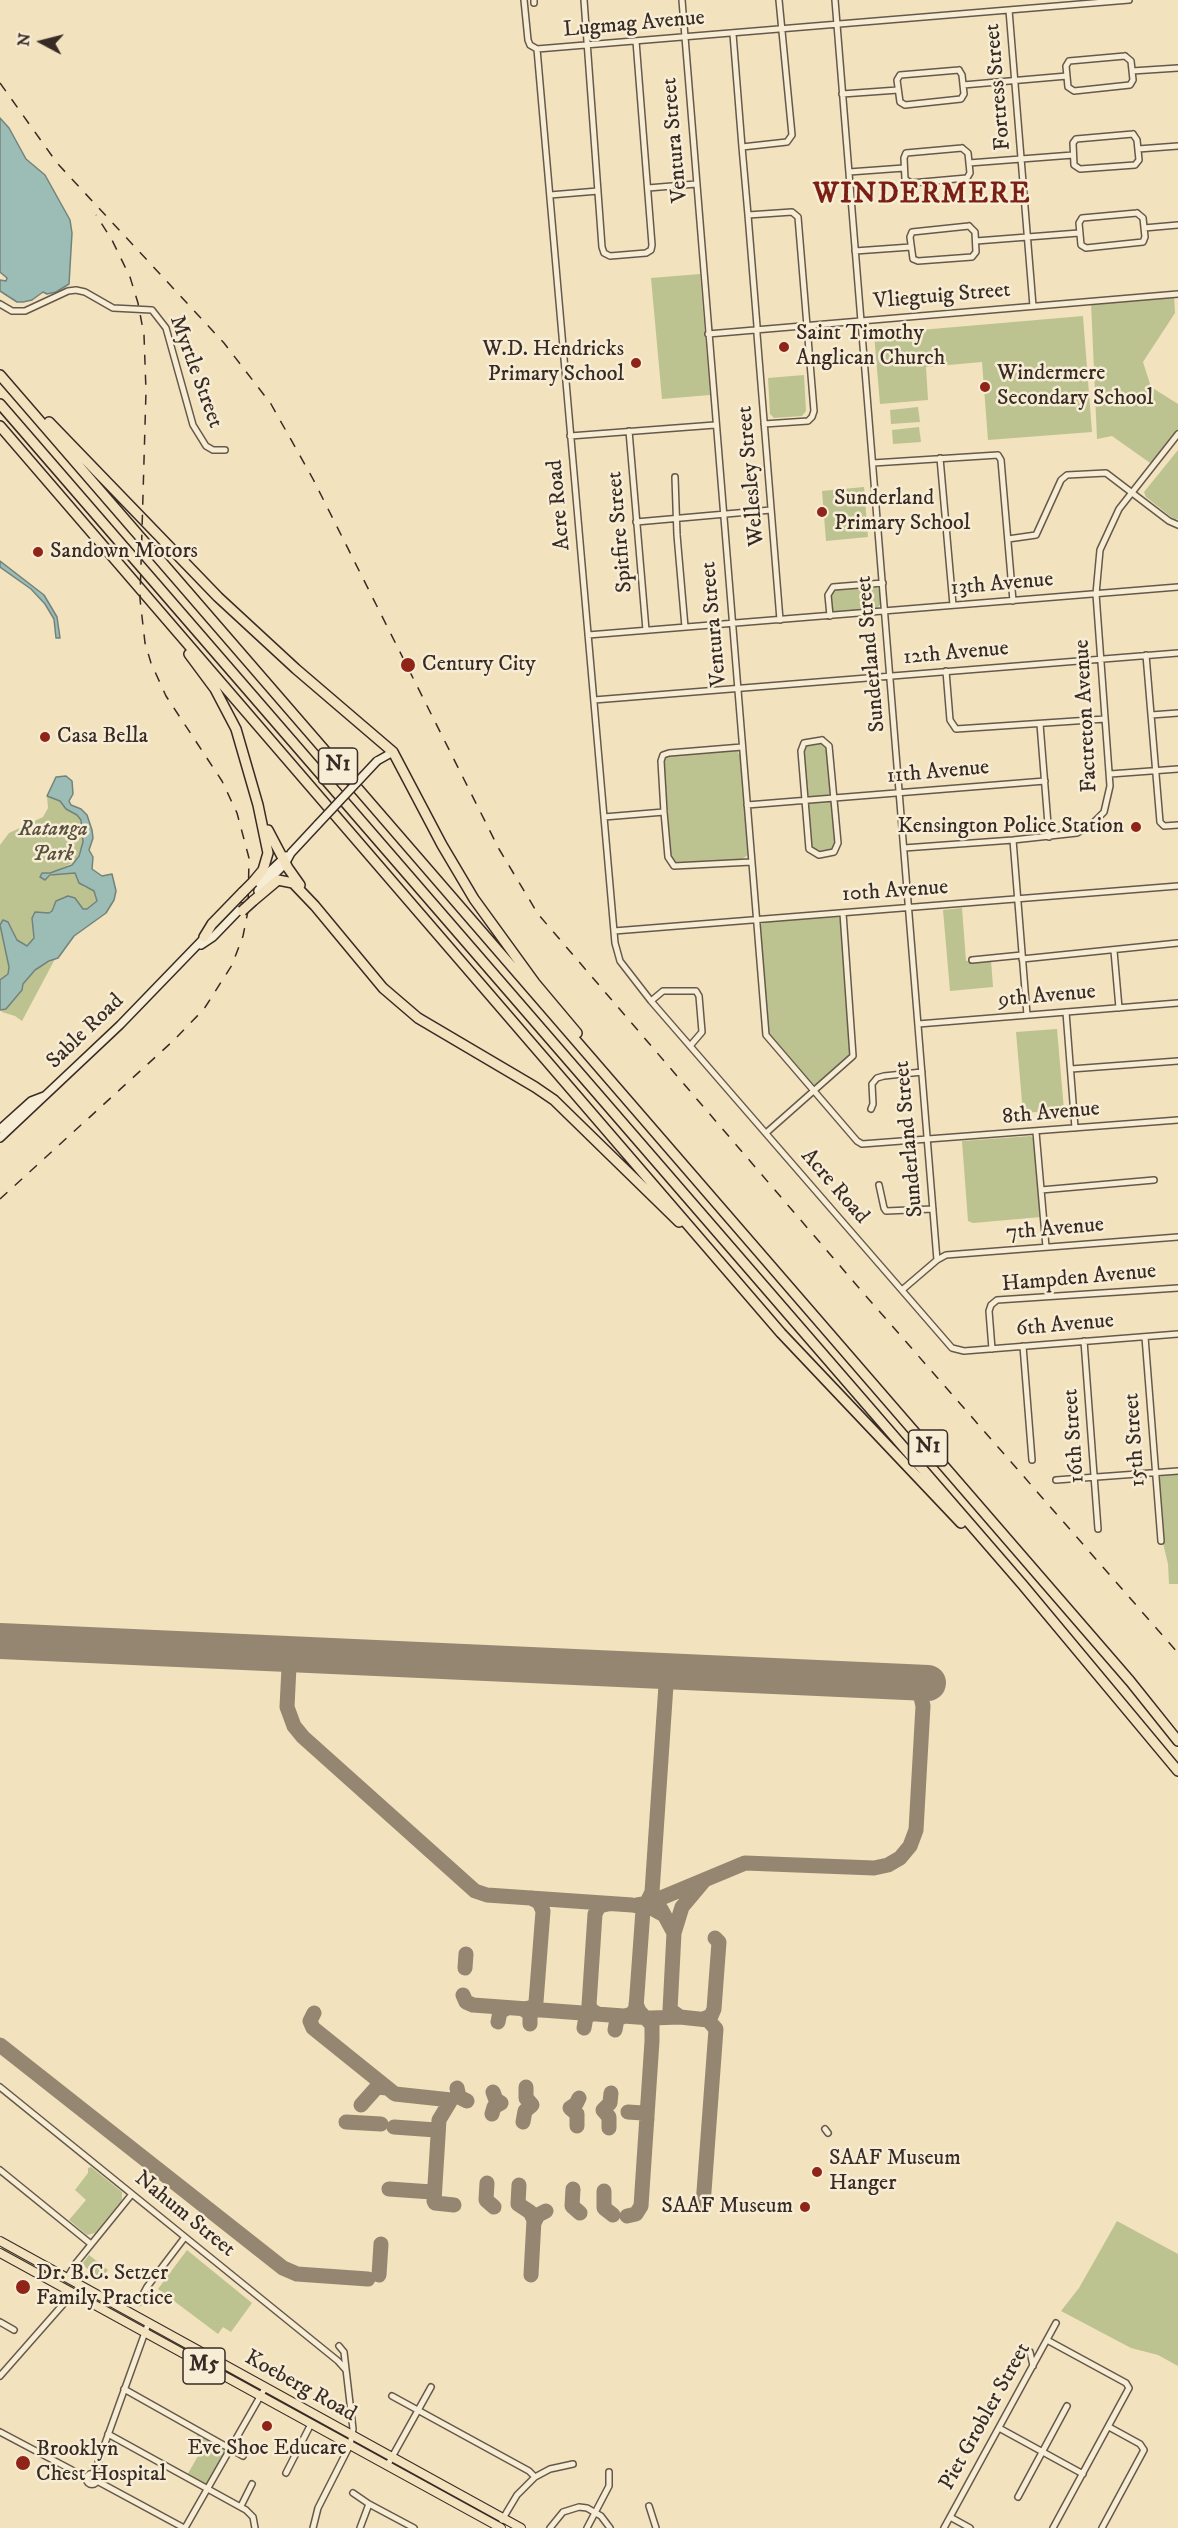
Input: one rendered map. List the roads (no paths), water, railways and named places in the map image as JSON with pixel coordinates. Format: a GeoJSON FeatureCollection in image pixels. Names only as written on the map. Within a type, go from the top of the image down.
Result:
{"type":"FeatureCollection","features":[{"type":"Feature","properties":{"kind":"highway"},"geometry":{"type":"LineString","coordinates":[[0,375],[218,597],[389,750],[474,899],[535,983],[676,1157]]}},
{"type":"Feature","properties":{"kind":"highway","name":"N1"},"geometry":{"type":"LineString","coordinates":[[0,375],[1130,1681],[1178,1741]]}},
{"type":"Feature","properties":{"kind":"highway","name":"N1"},"geometry":{"type":"LineString","coordinates":[[0,404],[1022,1584],[1178,1771]]}},
{"type":"Feature","properties":{"kind":"highway"},"geometry":{"type":"LineString","coordinates":[[0,426],[725,1268],[837,1394],[1022,1584]]}},
{"type":"Feature","properties":{"kind":"highway"},"geometry":{"type":"LineString","coordinates":[[161,613],[168,627],[215,689],[228,711],[236,729],[258,805],[268,853],[263,870],[248,890],[212,924],[204,938]]}},
{"type":"Feature","properties":{"kind":"highway"},"geometry":{"type":"LineString","coordinates":[[258,805],[284,861],[315,906],[383,988],[418,1018],[536,1087],[554,1100],[725,1268]]}},
{"type":"Feature","properties":{"kind":"highway"},"geometry":{"type":"LineString","coordinates":[[240,911],[278,880],[287,880],[315,906]]}},
{"type":"Feature","properties":{"kind":"main road"},"geometry":{"type":"LineString","coordinates":[[253,899],[291,853],[389,750]]}},
{"type":"Feature","properties":{"kind":"main road"},"geometry":{"type":"LineString","coordinates":[[248,890],[284,861]]}},
{"type":"Feature","properties":{"kind":"main road","name":"Sable Road"},"geometry":{"type":"LineString","coordinates":[[194,950],[213,937],[240,911]]}},
{"type":"Feature","properties":{"kind":"main road","name":"Sable Road"},"geometry":{"type":"LineString","coordinates":[[0,1138],[120,1025],[204,938]]}},
{"type":"Feature","properties":{"kind":"main road"},"geometry":{"type":"LineString","coordinates":[[0,1129],[31,1101],[46,1096]]}},
{"type":"Feature","properties":{"kind":"main road","name":"Koeberg Road"},"geometry":{"type":"LineString","coordinates":[[0,2241],[521,2528]]}},
{"type":"Feature","properties":{"kind":"main road","name":"Koeberg Road"},"geometry":{"type":"LineString","coordinates":[[0,2253],[500,2527]]}},
{"type":"Feature","properties":{"kind":"street","name":"Acre Road"},"geometry":{"type":"LineString","coordinates":[[524,0],[528,40],[530,45],[537,49],[617,953],[622,966],[690,1046],[954,1349]]}},
{"type":"Feature","properties":{"kind":"street"},"geometry":{"type":"LineString","coordinates":[[584,0],[604,253],[610,256],[647,253],[652,247],[636,41]]}},
{"type":"Feature","properties":{"kind":"street","name":"Ventura Street"},"geometry":{"type":"LineString","coordinates":[[682,0],[766,1035],[862,1144],[927,1141]]}},
{"type":"Feature","properties":{"kind":"street"},"geometry":{"type":"LineString","coordinates":[[742,147],[785,143],[791,138],[779,0]]}},
{"type":"Feature","properties":{"kind":"street","name":"Sunderland Street"},"geometry":{"type":"LineString","coordinates":[[835,0],[937,1260]]}},
{"type":"Feature","properties":{"kind":"street","name":"Lugmag Avenue"},"geometry":{"type":"LineString","coordinates":[[537,49],[782,30],[1081,2],[1129,0]]}},
{"type":"Feature","properties":{"kind":"street","name":"Fortress Street"},"geometry":{"type":"LineString","coordinates":[[1009,10],[1033,306]]}},
{"type":"Feature","properties":{"kind":"street","name":"Wellesley Street"},"geometry":{"type":"LineString","coordinates":[[733,34],[780,620]]}},
{"type":"Feature","properties":{"kind":"street"},"geometry":{"type":"LineString","coordinates":[[1125,56],[1131,60],[1132,82],[1129,86],[1074,91],[1068,87],[1067,76],[1066,65],[1070,61],[1125,56]]}},
{"type":"Feature","properties":{"kind":"street"},"geometry":{"type":"LineString","coordinates":[[1132,71],[1178,68]]}},
{"type":"Feature","properties":{"kind":"street"},"geometry":{"type":"LineString","coordinates":[[956,70],[962,74],[963,96],[960,100],[905,105],[900,102],[898,90],[897,79],[901,74],[956,70]]}},
{"type":"Feature","properties":{"kind":"street"},"geometry":{"type":"LineString","coordinates":[[963,85],[1067,76]]}},
{"type":"Feature","properties":{"kind":"street"},"geometry":{"type":"LineString","coordinates":[[842,94],[898,90]]}},
{"type":"Feature","properties":{"kind":"street"},"geometry":{"type":"LineString","coordinates":[[1131,134],[1137,138],[1139,160],[1135,165],[1080,169],[1074,165],[1073,154],[1073,143],[1076,139],[1131,134]]}},
{"type":"Feature","properties":{"kind":"street"},"geometry":{"type":"LineString","coordinates":[[1138,150],[1178,146]]}},
{"type":"Feature","properties":{"kind":"street"},"geometry":{"type":"LineString","coordinates":[[966,149],[969,163],[970,174],[966,178],[907,182],[904,157],[907,153],[966,149]]}},
{"type":"Feature","properties":{"kind":"street"},"geometry":{"type":"LineString","coordinates":[[969,163],[1073,154]]}},
{"type":"Feature","properties":{"kind":"street"},"geometry":{"type":"LineString","coordinates":[[849,172],[904,168]]}},
{"type":"Feature","properties":{"kind":"street"},"geometry":{"type":"LineString","coordinates":[[648,188],[696,184]]}},
{"type":"Feature","properties":{"kind":"street"},"geometry":{"type":"LineString","coordinates":[[550,195],[598,191]]}},
{"type":"Feature","properties":{"kind":"street"},"geometry":{"type":"LineString","coordinates":[[748,215],[792,212],[798,217],[814,411],[808,420],[764,424]]}},
{"type":"Feature","properties":{"kind":"street"},"geometry":{"type":"LineString","coordinates":[[1139,213],[1143,217],[1144,228],[1144,242],[1085,248],[1081,244],[1079,233],[1080,219],[1096,216],[1139,213]]}},
{"type":"Feature","properties":{"kind":"street"},"geometry":{"type":"LineString","coordinates":[[1144,228],[1178,225]]}},
{"type":"Feature","properties":{"kind":"street"},"geometry":{"type":"LineString","coordinates":[[970,226],[974,230],[975,255],[916,261],[912,258],[911,247],[910,235],[915,231],[970,226]]}},
{"type":"Feature","properties":{"kind":"street"},"geometry":{"type":"LineString","coordinates":[[976,242],[1079,233]]}},
{"type":"Feature","properties":{"kind":"street"},"geometry":{"type":"LineString","coordinates":[[855,251],[911,247]]}},
{"type":"Feature","properties":{"kind":"street","name":"Myrtle Street"},"geometry":{"type":"LineString","coordinates":[[0,304],[12,310],[25,310],[68,291],[76,290],[90,294],[113,308],[152,310],[166,328],[193,425],[206,446],[213,450],[225,450]]}},
{"type":"Feature","properties":{"kind":"street","name":"Vliegtuig Street"},"geometry":{"type":"LineString","coordinates":[[708,334],[1178,294]]}},
{"type":"Feature","properties":{"kind":"street"},"geometry":{"type":"LineString","coordinates":[[570,436],[715,425]]}},
{"type":"Feature","properties":{"kind":"street","name":"Spitfire Street"},"geometry":{"type":"LineString","coordinates":[[628,431],[646,630]]}},
{"type":"Feature","properties":{"kind":"street","name":"Factreton Avenue"},"geometry":{"type":"LineString","coordinates":[[904,848],[1077,833],[1098,819],[1110,795],[1110,774],[1096,594],[1098,560],[1107,531],[1119,509],[1178,434]]}},
{"type":"Feature","properties":{"kind":"street"},"geometry":{"type":"LineString","coordinates":[[873,463],[998,455],[1001,460],[1013,600]]}},
{"type":"Feature","properties":{"kind":"street"},"geometry":{"type":"LineString","coordinates":[[940,458],[952,605]]}},
{"type":"Feature","properties":{"kind":"street"},"geometry":{"type":"LineString","coordinates":[[1008,539],[1036,535],[1061,480],[1067,475],[1106,473],[1169,521],[1178,525]]}},
{"type":"Feature","properties":{"kind":"street"},"geometry":{"type":"LineString","coordinates":[[675,477],[685,627]]}},
{"type":"Feature","properties":{"kind":"street"},"geometry":{"type":"LineString","coordinates":[[636,522],[771,510]]}},
{"type":"Feature","properties":{"kind":"street"},"geometry":{"type":"LineString","coordinates":[[830,616],[828,595],[833,587],[883,583]]}},
{"type":"Feature","properties":{"kind":"street","name":"13th Avenue"},"geometry":{"type":"LineString","coordinates":[[588,635],[1178,587]]}},
{"type":"Feature","properties":{"kind":"street","name":"12th Avenue"},"geometry":{"type":"LineString","coordinates":[[594,700],[1178,653]]}},
{"type":"Feature","properties":{"kind":"street"},"geometry":{"type":"LineString","coordinates":[[1146,655],[1160,822],[1164,826],[1178,825]]}},
{"type":"Feature","properties":{"kind":"street"},"geometry":{"type":"LineString","coordinates":[[946,671],[950,720],[956,729],[1106,719]]}},
{"type":"Feature","properties":{"kind":"street"},"geometry":{"type":"LineString","coordinates":[[1151,715],[1178,713]]}},
{"type":"Feature","properties":{"kind":"street"},"geometry":{"type":"LineString","coordinates":[[1040,724],[1049,837]]}},
{"type":"Feature","properties":{"kind":"street"},"geometry":{"type":"LineString","coordinates":[[825,741],[829,746],[834,798],[838,846],[834,852],[825,855],[814,854],[809,849],[801,747],[804,743],[825,741]]}},
{"type":"Feature","properties":{"kind":"street"},"geometry":{"type":"LineString","coordinates":[[742,747],[663,755],[661,761],[664,812],[668,857],[674,866],[751,862]]}},
{"type":"Feature","properties":{"kind":"street"},"geometry":{"type":"LineString","coordinates":[[1110,774],[1178,769]]}},
{"type":"Feature","properties":{"kind":"street","name":"11th Avenue"},"geometry":{"type":"LineString","coordinates":[[747,806],[1045,781]]}},
{"type":"Feature","properties":{"kind":"street"},"geometry":{"type":"LineString","coordinates":[[604,817],[664,812]]}},
{"type":"Feature","properties":{"kind":"street"},"geometry":{"type":"LineString","coordinates":[[1013,840],[1027,1015]]}},
{"type":"Feature","properties":{"kind":"street","name":"10th Avenue"},"geometry":{"type":"LineString","coordinates":[[614,931],[1178,886]]}},
{"type":"Feature","properties":{"kind":"street"},"geometry":{"type":"LineString","coordinates":[[766,1133],[851,1059],[854,1053],[843,913]]}},
{"type":"Feature","properties":{"kind":"street"},"geometry":{"type":"LineString","coordinates":[[972,960],[1114,951],[1178,943]]}},
{"type":"Feature","properties":{"kind":"street"},"geometry":{"type":"LineString","coordinates":[[1114,951],[1119,1008]]}},
{"type":"Feature","properties":{"kind":"street"},"geometry":{"type":"LineString","coordinates":[[651,1000],[663,991],[696,991],[699,996],[702,1032],[690,1046]]}},
{"type":"Feature","properties":{"kind":"street","name":"9th Avenue"},"geometry":{"type":"LineString","coordinates":[[918,1024],[1178,1003]]}},
{"type":"Feature","properties":{"kind":"street"},"geometry":{"type":"LineString","coordinates":[[1066,1012],[1075,1128]]}},
{"type":"Feature","properties":{"kind":"street"},"geometry":{"type":"LineString","coordinates":[[1071,1070],[1178,1061]]}},
{"type":"Feature","properties":{"kind":"street"},"geometry":{"type":"LineString","coordinates":[[871,1109],[872,1084],[877,1078],[922,1072]]}},
{"type":"Feature","properties":{"kind":"street","name":"8th Avenue"},"geometry":{"type":"LineString","coordinates":[[927,1141],[1178,1120]]}},
{"type":"Feature","properties":{"kind":"street"},"geometry":{"type":"LineString","coordinates":[[1036,1132],[1046,1247]]}},
{"type":"Feature","properties":{"kind":"street"},"geometry":{"type":"LineString","coordinates":[[1041,1190],[1154,1180]]}},
{"type":"Feature","properties":{"kind":"street"},"geometry":{"type":"LineString","coordinates":[[879,1185],[886,1211],[933,1209]]}},
{"type":"Feature","properties":{"kind":"street","name":"7th Avenue"},"geometry":{"type":"LineString","coordinates":[[937,1260],[946,1255],[1178,1236]]}},
{"type":"Feature","properties":{"kind":"street"},"geometry":{"type":"LineString","coordinates":[[902,1290],[937,1260]]}},
{"type":"Feature","properties":{"kind":"street","name":"Hampden Avenue"},"geometry":{"type":"LineString","coordinates":[[992,1349],[989,1311],[991,1305],[997,1300],[1178,1288]]}},
{"type":"Feature","properties":{"kind":"street","name":"6th Avenue"},"geometry":{"type":"LineString","coordinates":[[954,1349],[961,1351],[992,1349],[1178,1334]]}},
{"type":"Feature","properties":{"kind":"street","name":"15th Street"},"geometry":{"type":"LineString","coordinates":[[1145,1337],[1161,1541]]}},
{"type":"Feature","properties":{"kind":"street","name":"16th Street"},"geometry":{"type":"LineString","coordinates":[[1084,1341],[1098,1529]]}},
{"type":"Feature","properties":{"kind":"street"},"geometry":{"type":"LineString","coordinates":[[1023,1346],[1032,1460]]}},
{"type":"Feature","properties":{"kind":"street"},"geometry":{"type":"LineString","coordinates":[[1056,1480],[1178,1471]]}},
{"type":"Feature","properties":{"kind":"street","name":"Nahum Street"},"geometry":{"type":"LineString","coordinates":[[0,2087],[338,2361],[346,2370]]}},
{"type":"Feature","properties":{"kind":"street"},"geometry":{"type":"LineString","coordinates":[[0,2170],[91,2244]]}},
{"type":"Feature","properties":{"kind":"street"},"geometry":{"type":"LineString","coordinates":[[67,2278],[91,2244],[132,2194]]}},
{"type":"Feature","properties":{"kind":"street"},"geometry":{"type":"LineString","coordinates":[[139,2302],[147,2287],[185,2236]]}},
{"type":"Feature","properties":{"kind":"street"},"geometry":{"type":"LineString","coordinates":[[63,2288],[66,2301]]}},
{"type":"Feature","properties":{"kind":"street"},"geometry":{"type":"LineString","coordinates":[[0,2376],[66,2301],[80,2297]]}},
{"type":"Feature","properties":{"kind":"street"},"geometry":{"type":"LineString","coordinates":[[0,2322],[14,2330]]}},
{"type":"Feature","properties":{"kind":"street","name":"Piet Grobler Street"},"geometry":{"type":"LineString","coordinates":[[944,2528],[1056,2323]]}},
{"type":"Feature","properties":{"kind":"street"},"geometry":{"type":"LineString","coordinates":[[148,2324],[94,2474],[98,2481],[184,2528],[265,2388]]}},
{"type":"Feature","properties":{"kind":"street"},"geometry":{"type":"LineString","coordinates":[[1047,2340],[1128,2385],[1129,2391],[1053,2528]]}},
{"type":"Feature","properties":{"kind":"street"},"geometry":{"type":"LineString","coordinates":[[313,2528],[318,2508],[350,2445],[352,2436],[344,2352],[339,2346]]}},
{"type":"Feature","properties":{"kind":"street"},"geometry":{"type":"LineString","coordinates":[[1029,2352],[1033,2366]]}},
{"type":"Feature","properties":{"kind":"street"},"geometry":{"type":"LineString","coordinates":[[387,2466],[431,2387]]}},
{"type":"Feature","properties":{"kind":"street"},"geometry":{"type":"LineString","coordinates":[[124,2389],[243,2456]]}},
{"type":"Feature","properties":{"kind":"street"},"geometry":{"type":"LineString","coordinates":[[392,2396],[529,2471],[535,2477]]}},
{"type":"Feature","properties":{"kind":"street"},"geometry":{"type":"LineString","coordinates":[[1018,2497],[1067,2406]]}},
{"type":"Feature","properties":{"kind":"street"},"geometry":{"type":"LineString","coordinates":[[286,2473],[311,2424]]}},
{"type":"Feature","properties":{"kind":"street"},"geometry":{"type":"LineString","coordinates":[[1102,2528],[1144,2450],[1140,2444],[1109,2427]]}},
{"type":"Feature","properties":{"kind":"street"},"geometry":{"type":"LineString","coordinates":[[999,2428],[1083,2474]]}},
{"type":"Feature","properties":{"kind":"street"},"geometry":{"type":"LineString","coordinates":[[0,2433],[87,2478],[91,2485],[98,2481]]}},
{"type":"Feature","properties":{"kind":"street"},"geometry":{"type":"LineString","coordinates":[[108,2434],[241,2506],[250,2513],[255,2528]]}},
{"type":"Feature","properties":{"kind":"street"},"geometry":{"type":"LineString","coordinates":[[500,2527],[517,2494],[535,2477],[550,2469],[573,2464]]}},
{"type":"Feature","properties":{"kind":"street"},"geometry":{"type":"LineString","coordinates":[[586,2528],[609,2486],[609,2472]]}},
{"type":"Feature","properties":{"kind":"street"},"geometry":{"type":"LineString","coordinates":[[87,2478],[90,2474],[94,2474]]}},
{"type":"Feature","properties":{"kind":"street"},"geometry":{"type":"LineString","coordinates":[[241,2506],[252,2484]]}},
{"type":"Feature","properties":{"kind":"street"},"geometry":{"type":"LineString","coordinates":[[353,2493],[414,2528]]}},
{"type":"Feature","properties":{"kind":"street"},"geometry":{"type":"LineString","coordinates":[[360,2528],[369,2504]]}},
{"type":"Feature","properties":{"kind":"street"},"geometry":{"type":"LineString","coordinates":[[649,2506],[656,2528]]}},
{"type":"Feature","properties":{"kind":"street"},"geometry":{"type":"LineString","coordinates":[[550,2528],[557,2517],[571,2508],[587,2508],[595,2512],[610,2528]]}},
{"type":"Feature","properties":{"kind":"street"},"geometry":{"type":"LineString","coordinates":[[950,2517],[970,2528]]}},
{"type":"Feature","properties":{"kind":"water"},"geometry":{"type":"Polygon","coordinates":[[[0,118],[9,128],[26,159],[45,175],[70,220],[72,233],[69,284],[56,292],[47,294],[43,292],[32,300],[23,302],[17,302],[0,291],[0,280],[6,281],[7,278],[0,272],[0,118]]]}},
{"type":"Feature","properties":{"kind":"water"},"geometry":{"type":"Polygon","coordinates":[[[0,561],[44,595],[57,617],[60,638],[56,638],[54,619],[45,604],[31,589],[0,567],[0,561]]]}},
{"type":"Feature","properties":{"kind":"water"},"geometry":{"type":"Polygon","coordinates":[[[66,776],[72,781],[73,794],[69,801],[71,805],[81,809],[87,815],[92,830],[93,838],[89,850],[93,857],[92,869],[102,876],[112,874],[116,891],[114,900],[106,913],[74,936],[58,958],[35,970],[6,1009],[0,1010],[0,980],[8,974],[9,967],[0,925],[3,920],[8,922],[17,940],[27,946],[34,938],[32,918],[35,912],[49,913],[56,901],[68,896],[75,898],[83,909],[87,909],[97,901],[94,891],[79,883],[75,873],[50,875],[45,880],[40,877],[42,873],[50,873],[72,865],[79,856],[83,842],[81,820],[66,809],[60,801],[47,796],[56,777],[66,776]]]}},
{"type":"Feature","properties":{"kind":"railway"},"geometry":{"type":"LineString","coordinates":[[0,83],[57,163],[224,343],[271,404],[313,479],[499,849],[538,914],[859,1288],[1178,1653]]}},
{"type":"Feature","properties":{"kind":"railway"},"geometry":{"type":"LineString","coordinates":[[0,1199],[173,1041],[204,1009],[232,965],[243,936],[248,911],[249,858],[237,813],[222,781],[166,696],[145,643],[140,599],[146,391],[144,335],[130,277],[112,240],[96,215]]}},
{"type":"Feature","properties":{"kind":"place","name":"Saint Timothy Anglican Church"},"geometry":{"type":"Point","coordinates":[784,347]}},
{"type":"Feature","properties":{"kind":"place","name":"W.D. Hendricks Primary School"},"geometry":{"type":"Point","coordinates":[636,363]}},
{"type":"Feature","properties":{"kind":"place","name":"Windermere Secondary School"},"geometry":{"type":"Point","coordinates":[985,387]}},
{"type":"Feature","properties":{"kind":"place","name":"Sunderland Primary School"},"geometry":{"type":"Point","coordinates":[822,512]}},
{"type":"Feature","properties":{"kind":"place","name":"Sandown Motors"},"geometry":{"type":"Point","coordinates":[38,552]}},
{"type":"Feature","properties":{"kind":"place","name":"Century City"},"geometry":{"type":"Point","coordinates":[408,665]}},
{"type":"Feature","properties":{"kind":"place","name":"Casa Bella"},"geometry":{"type":"Point","coordinates":[45,737]}},
{"type":"Feature","properties":{"kind":"place","name":"Kensington Police Station"},"geometry":{"type":"Point","coordinates":[1136,827]}},
{"type":"Feature","properties":{"kind":"place","name":"SAAF Museum Hanger"},"geometry":{"type":"Point","coordinates":[817,2172]}},
{"type":"Feature","properties":{"kind":"place","name":"SAAF Museum"},"geometry":{"type":"Point","coordinates":[805,2207]}},
{"type":"Feature","properties":{"kind":"place","name":"Dr. B.C. Setzer Family Practice"},"geometry":{"type":"Point","coordinates":[23,2287]}},
{"type":"Feature","properties":{"kind":"place","name":"Eve Shoe Educare"},"geometry":{"type":"Point","coordinates":[267,2426]}},
{"type":"Feature","properties":{"kind":"place","name":"Brooklyn Chest Hospital"},"geometry":{"type":"Point","coordinates":[23,2463]}},
{"type":"Feature","properties":{"kind":"district","name":"WINDERMERE"},"geometry":{"type":"Point","coordinates":[922,196]}},
{"type":"Feature","properties":{"kind":"park label","name":"Ratanga Park"},"geometry":{"type":"Point","coordinates":[53,842]}}]}
